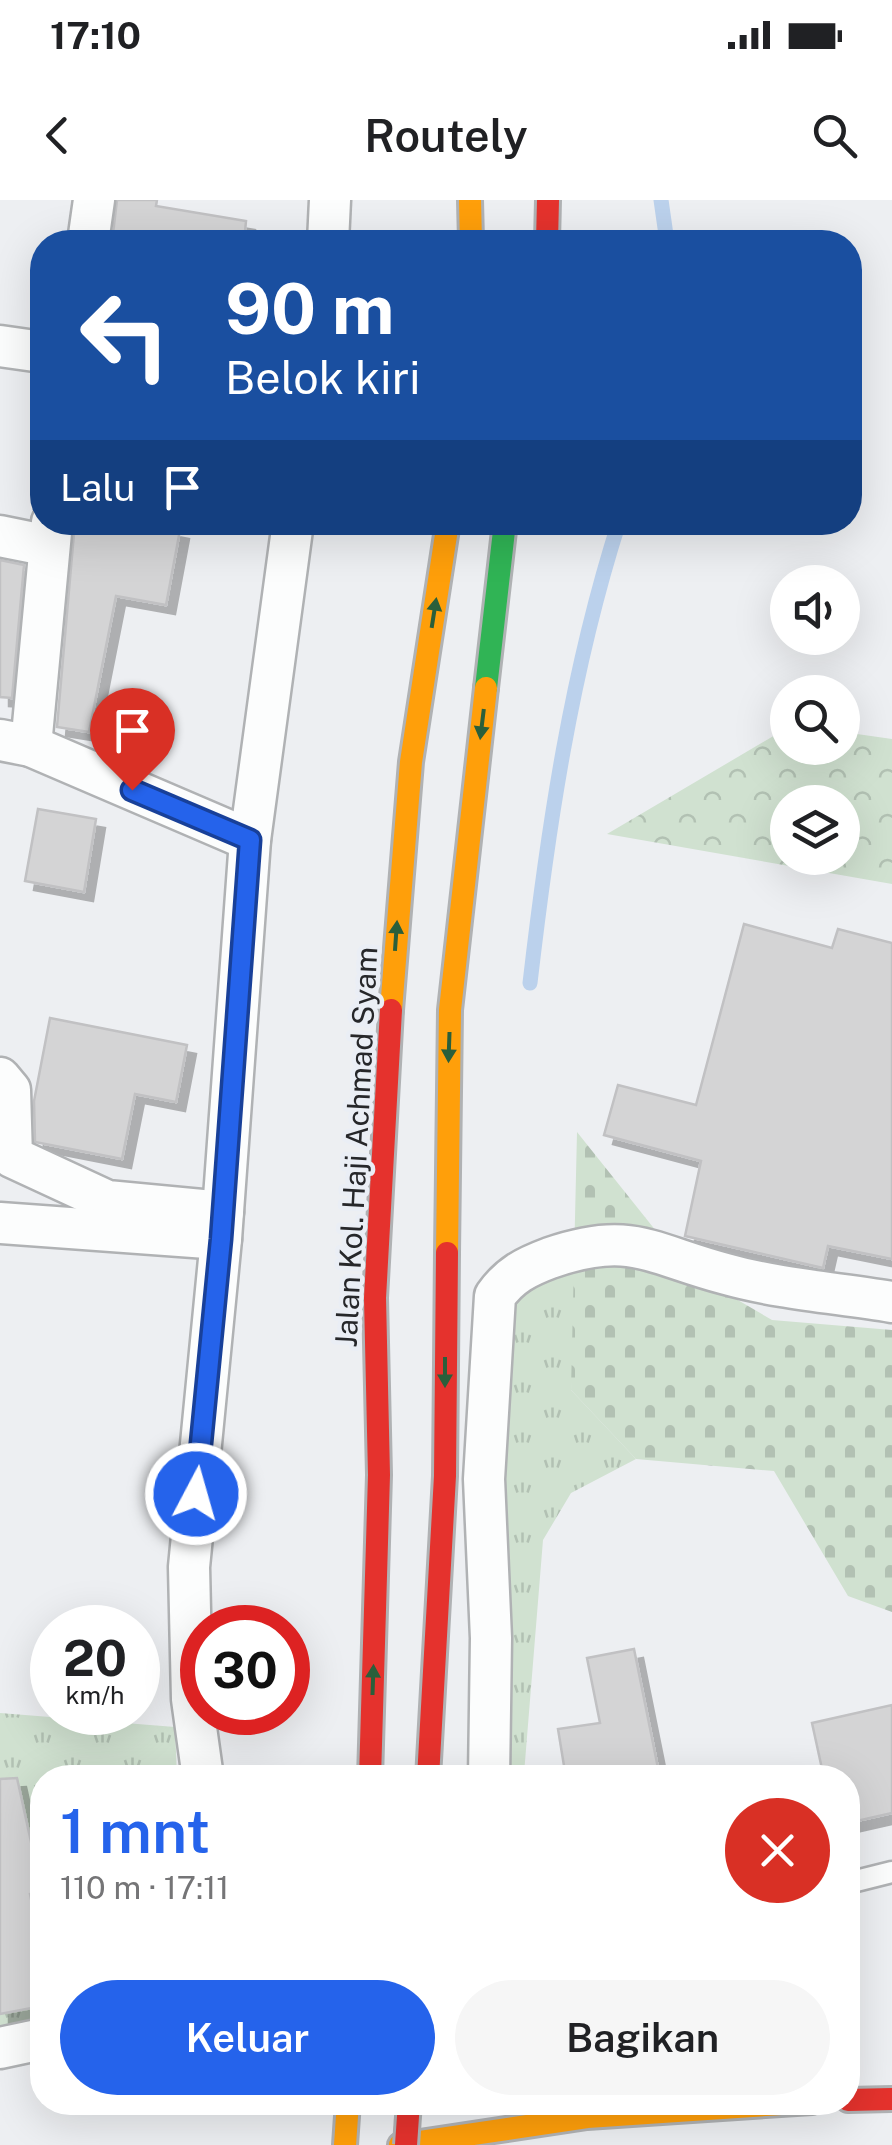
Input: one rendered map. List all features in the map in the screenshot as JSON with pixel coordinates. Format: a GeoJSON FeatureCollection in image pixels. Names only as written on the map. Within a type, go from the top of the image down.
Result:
{"type":"FeatureCollection","features":[{"type":"Feature","properties":{"kind":"main road"},"geometry":{"type":"LineString","coordinates":[[470,200],[471,230]]}},
{"type":"Feature","properties":{"kind":"main road"},"geometry":{"type":"LineString","coordinates":[[547,230],[548,200]]}},
{"type":"Feature","properties":{"kind":"main road","name":"Jalan Kol. Haji Achmad Syam"},"geometry":{"type":"LineString","coordinates":[[370,1765],[379,1476],[374,1298],[380,1148],[411,762],[446,535]]}},
{"type":"Feature","properties":{"kind":"main road"},"geometry":{"type":"LineString","coordinates":[[429,1765],[446,1476],[450,1010],[503,535]]}},
{"type":"Feature","properties":{"kind":"main road"},"geometry":{"type":"LineString","coordinates":[[860,2100],[892,2099]]}},
{"type":"Feature","properties":{"kind":"main road"},"geometry":{"type":"LineString","coordinates":[[345,2145],[347,2115]]}},
{"type":"Feature","properties":{"kind":"main road"},"geometry":{"type":"LineString","coordinates":[[406,2115],[403,2145],[617,2115]]}},
{"type":"Feature","properties":{"kind":"street"},"geometry":{"type":"LineString","coordinates":[[90,230],[94,200]]}},
{"type":"Feature","properties":{"kind":"street"},"geometry":{"type":"LineString","coordinates":[[326,201],[327,230]]}},
{"type":"Feature","properties":{"kind":"street"},"geometry":{"type":"LineString","coordinates":[[0,346],[30,350]]}},
{"type":"Feature","properties":{"kind":"street"},"geometry":{"type":"LineString","coordinates":[[0,536],[30,535]]}},
{"type":"Feature","properties":{"kind":"street"},"geometry":{"type":"LineString","coordinates":[[50,535],[16,743],[250,840]]}},
{"type":"Feature","properties":{"kind":"street"},"geometry":{"type":"LineString","coordinates":[[202,1765],[192,1699],[189,1567],[222,1226],[250,840],[291,535]]}},
{"type":"Feature","properties":{"kind":"street"},"geometry":{"type":"LineString","coordinates":[[0,1078],[10,1090],[12,1157],[107,1201],[222,1226]]}},
{"type":"Feature","properties":{"kind":"street"},"geometry":{"type":"LineString","coordinates":[[0,1224],[222,1226]]}},
{"type":"Feature","properties":{"kind":"street"},"geometry":{"type":"LineString","coordinates":[[488,1765],[491,1638],[484,1479],[495,1296],[509,1277],[576,1248],[612,1242],[675,1255],[726,1274],[892,1302]]}},
{"type":"Feature","properties":{"kind":"street"},"geometry":{"type":"LineString","coordinates":[[0,2048],[30,2041]]}},
{"type":"Feature","properties":{"kind":"lane"},"geometry":{"type":"LineString","coordinates":[[860,1879],[892,1872]]}},
{"type":"Feature","properties":{"kind":"green space"},"geometry":{"type":"Polygon","coordinates":[[[860,734],[892,739],[892,884],[841,875],[860,875],[860,785],[770,785],[770,863],[607,834],[770,738],[770,765],[860,765],[860,734]]]}},
{"type":"Feature","properties":{"kind":"green space"},"geometry":{"type":"Polygon","coordinates":[[[577,1132],[688,1271],[772,1320],[892,1330],[892,1612],[848,1596],[774,1471],[636,1459],[571,1390],[577,1132]]]}},
{"type":"Feature","properties":{"kind":"green space"},"geometry":{"type":"Polygon","coordinates":[[[590,1246],[571,1390],[636,1459],[571,1493],[543,1540],[525,1765],[503,1765],[495,1296],[590,1246]]]}},
{"type":"Feature","properties":{"kind":"green space"},"geometry":{"type":"Polygon","coordinates":[[[0,1713],[30,1715],[30,1735],[160,1735],[160,1726],[175,1727],[177,1765],[30,1765],[30,2036],[0,2042],[0,1713]]]}},
{"type":"Feature","properties":{"kind":"building"},"geometry":{"type":"Polygon","coordinates":[[[117,200],[157,200],[156,206],[246,221],[245,230],[113,230],[117,200]]]}},
{"type":"Feature","properties":{"kind":"building"},"geometry":{"type":"Polygon","coordinates":[[[74,535],[179,535],[166,605],[116,596],[89,732],[57,727],[74,535]]]}},
{"type":"Feature","properties":{"kind":"building"},"geometry":{"type":"Polygon","coordinates":[[[0,560],[24,565],[12,698],[0,697],[0,560]]]}},
{"type":"Feature","properties":{"kind":"building"},"geometry":{"type":"Polygon","coordinates":[[[38,809],[96,819],[84,892],[25,881],[38,809]]]}},
{"type":"Feature","properties":{"kind":"building"},"geometry":{"type":"Polygon","coordinates":[[[744,924],[832,948],[838,929],[892,943],[892,1259],[828,1246],[823,1268],[685,1236],[701,1161],[604,1135],[618,1085],[696,1105],[744,924]]]}},
{"type":"Feature","properties":{"kind":"building"},"geometry":{"type":"Polygon","coordinates":[[[50,1018],[187,1045],[176,1102],[135,1094],[122,1159],[35,1142],[34,1101],[50,1018]]]}},
{"type":"Feature","properties":{"kind":"building"},"geometry":{"type":"Polygon","coordinates":[[[634,1649],[657,1765],[564,1765],[558,1729],[600,1723],[587,1658],[634,1649]]]}},
{"type":"Feature","properties":{"kind":"building"},"geometry":{"type":"Polygon","coordinates":[[[892,1705],[892,1813],[860,1820],[860,1765],[821,1765],[812,1723],[892,1705]]]}},
{"type":"Feature","properties":{"kind":"building"},"geometry":{"type":"Polygon","coordinates":[[[17,1778],[30,1837],[30,2008],[0,2014],[0,1779],[17,1778]]]}},
{"type":"Feature","properties":{"kind":"waterway"},"geometry":{"type":"LineString","coordinates":[[661,200],[665,230]]}},
{"type":"Feature","properties":{"kind":"waterway"},"geometry":{"type":"LineString","coordinates":[[530,983],[574,693],[615,535]]}},
{"type":"Feature","properties":{"kind":"traffic: fast"},"geometry":{"type":"LineString","coordinates":[[486,688],[504,535]]}},
{"type":"Feature","properties":{"kind":"traffic: slow"},"geometry":{"type":"LineString","coordinates":[[470,200],[471,230]]}},
{"type":"Feature","properties":{"kind":"traffic: slow"},"geometry":{"type":"LineString","coordinates":[[391,1010],[411,762],[446,535]]}},
{"type":"Feature","properties":{"kind":"traffic: slow"},"geometry":{"type":"LineString","coordinates":[[447,1253],[450,1010],[486,688]]}},
{"type":"Feature","properties":{"kind":"traffic: slow"},"geometry":{"type":"LineString","coordinates":[[345,2145],[347,2115]]}},
{"type":"Feature","properties":{"kind":"traffic: slow"},"geometry":{"type":"LineString","coordinates":[[400,2145],[617,2115]]}},
{"type":"Feature","properties":{"kind":"traffic: jam"},"geometry":{"type":"LineString","coordinates":[[547,230],[548,200]]}},
{"type":"Feature","properties":{"kind":"traffic: jam"},"geometry":{"type":"LineString","coordinates":[[370,1765],[379,1475],[375,1298],[391,1010]]}},
{"type":"Feature","properties":{"kind":"traffic: jam"},"geometry":{"type":"LineString","coordinates":[[429,1765],[445,1476],[447,1253]]}},
{"type":"Feature","properties":{"kind":"traffic: jam"},"geometry":{"type":"LineString","coordinates":[[860,2100],[892,2099]]}},
{"type":"Feature","properties":{"kind":"traffic: jam"},"geometry":{"type":"LineString","coordinates":[[406,2145],[408,2115]]}},
{"type":"Feature","properties":{"kind":"route"},"geometry":{"type":"LineString","coordinates":[[132,790],[250,840],[221,1239],[196,1494]]}}]}
